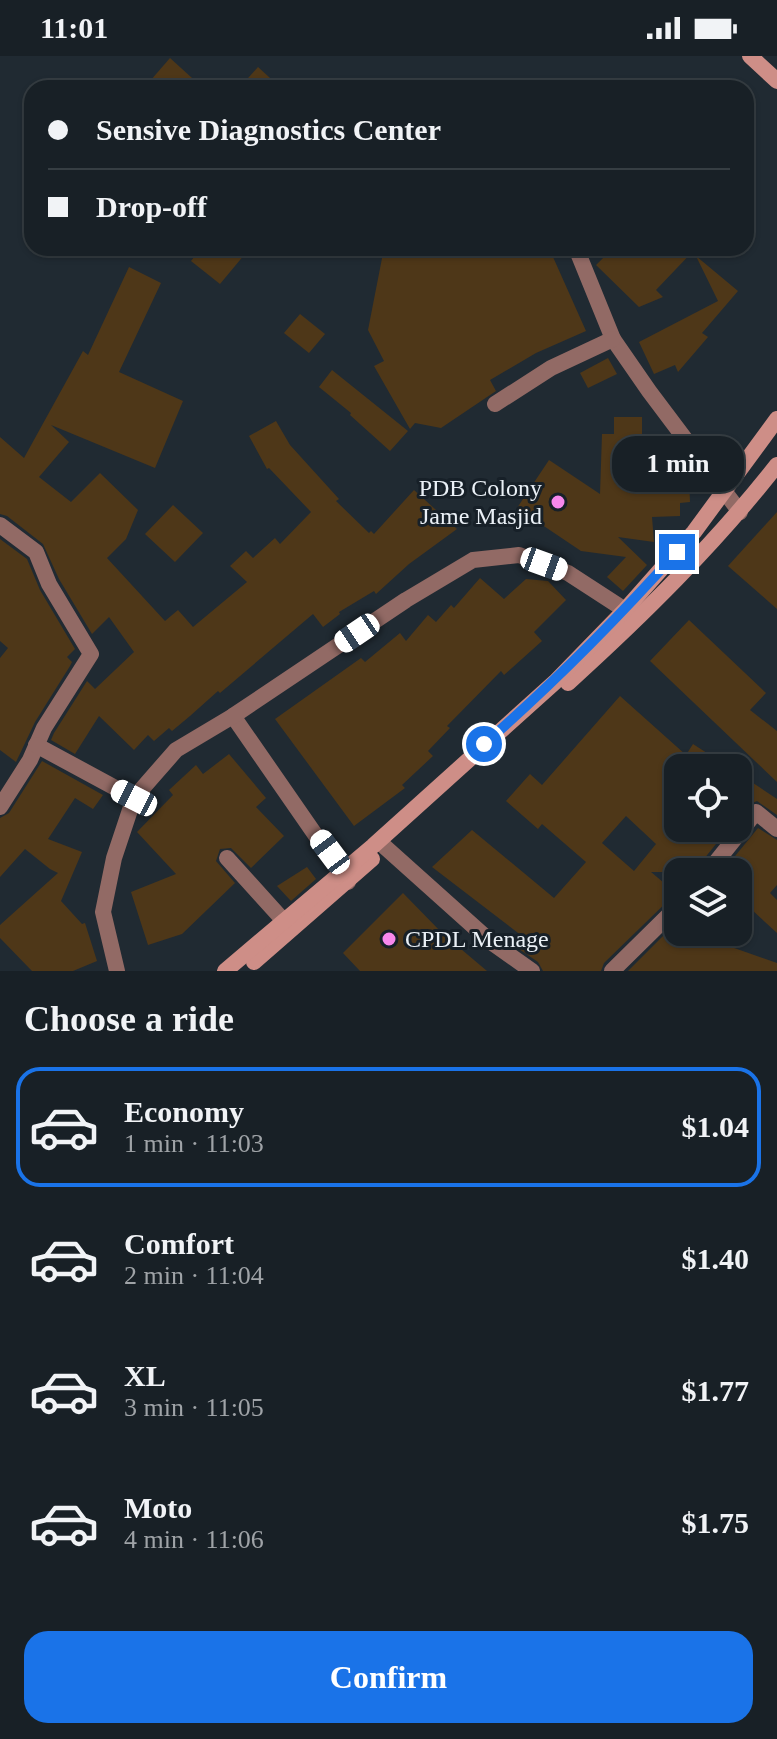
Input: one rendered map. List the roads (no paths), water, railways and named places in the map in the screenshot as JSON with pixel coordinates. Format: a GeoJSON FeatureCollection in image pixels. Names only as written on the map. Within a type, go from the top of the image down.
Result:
{"type":"FeatureCollection","features":[{"type":"Feature","properties":{"kind":"main road"},"geometry":{"type":"LineString","coordinates":[[750,56],[777,81]]}},
{"type":"Feature","properties":{"kind":"main road"},"geometry":{"type":"LineString","coordinates":[[243,971],[555,682],[625,610],[694,532],[777,419]]}},
{"type":"Feature","properties":{"kind":"main road"},"geometry":{"type":"LineString","coordinates":[[225,971],[283,920],[385,847],[637,620],[740,512],[777,465]]}},
{"type":"Feature","properties":{"kind":"street"},"geometry":{"type":"LineString","coordinates":[[579,256],[613,339],[740,512]]}},
{"type":"Feature","properties":{"kind":"street"},"geometry":{"type":"LineString","coordinates":[[495,404],[551,368],[613,339]]}},
{"type":"Feature","properties":{"kind":"street"},"geometry":{"type":"LineString","coordinates":[[0,525],[36,552],[49,584],[91,654],[0,807]]}},
{"type":"Feature","properties":{"kind":"street"},"geometry":{"type":"LineString","coordinates":[[117,971],[103,912],[114,858],[134,798],[176,750],[233,716],[406,600],[473,560],[519,555],[568,573],[625,610]]}},
{"type":"Feature","properties":{"kind":"street"},"geometry":{"type":"LineString","coordinates":[[233,716],[345,876]]}},
{"type":"Feature","properties":{"kind":"street"},"geometry":{"type":"LineString","coordinates":[[36,745],[134,798]]}},
{"type":"Feature","properties":{"kind":"street"},"geometry":{"type":"LineString","coordinates":[[719,858],[756,812],[777,829]]}},
{"type":"Feature","properties":{"kind":"street"},"geometry":{"type":"LineString","coordinates":[[385,847],[491,942],[532,971]]}},
{"type":"Feature","properties":{"kind":"street"},"geometry":{"type":"LineString","coordinates":[[227,858],[283,920]]}},
{"type":"Feature","properties":{"kind":"street"},"geometry":{"type":"LineString","coordinates":[[612,971],[664,920]]}},
{"type":"Feature","properties":{"kind":"place","name":"PDB Colony Jame Masjid"},"geometry":{"type":"Point","coordinates":[558,502]}},
{"type":"Feature","properties":{"kind":"place","name":"CPDL Menage"},"geometry":{"type":"Point","coordinates":[389,939]}}]}
